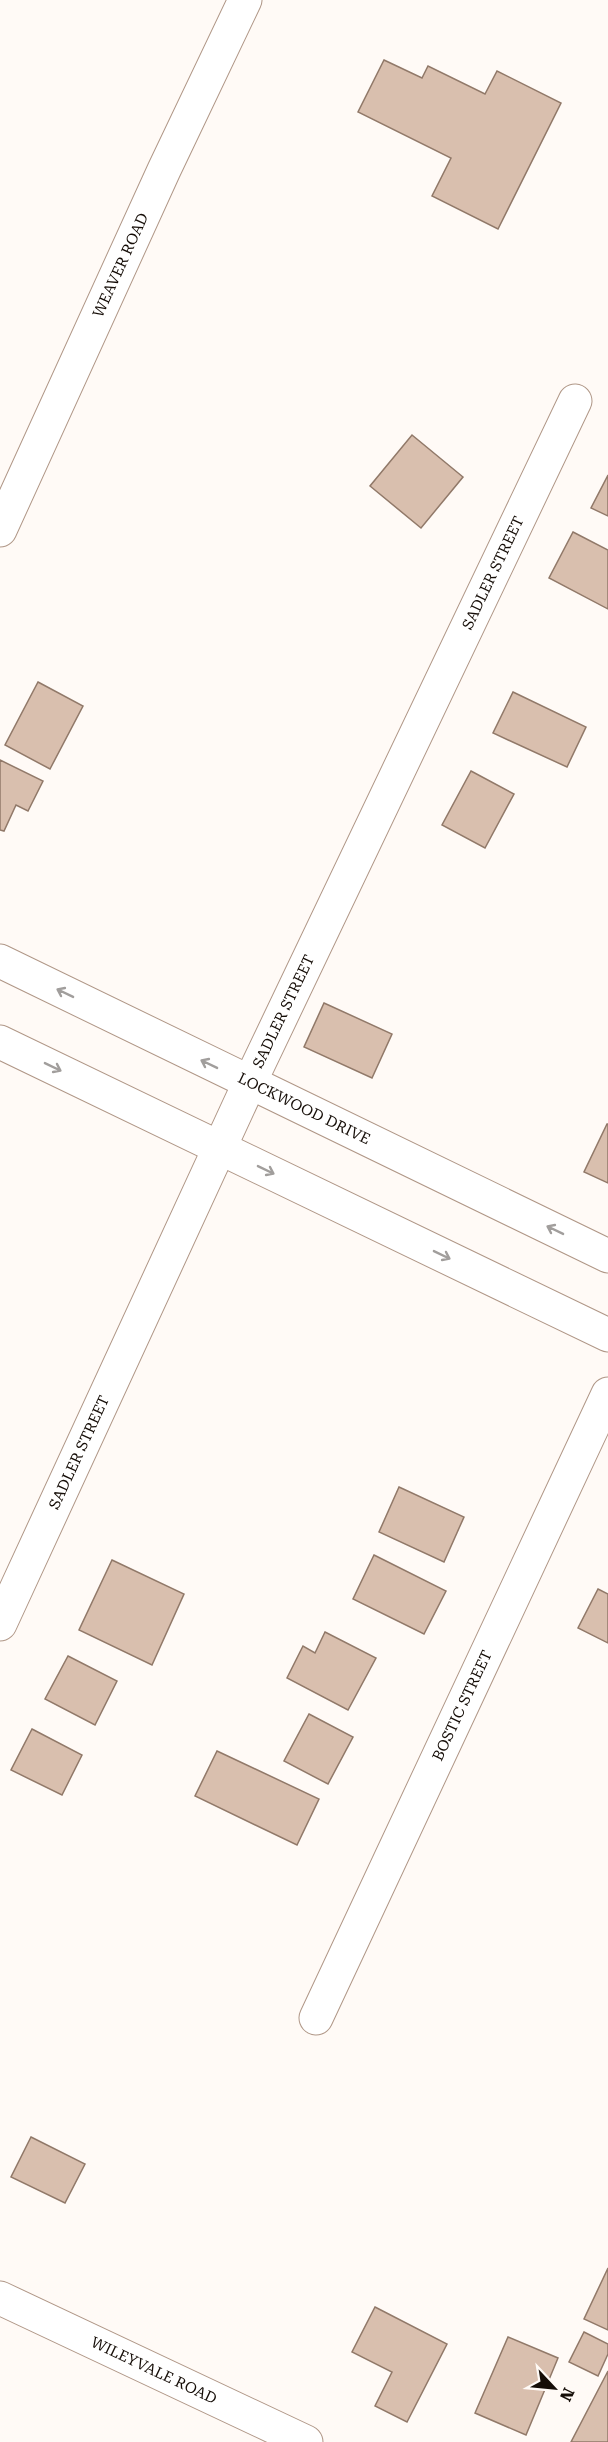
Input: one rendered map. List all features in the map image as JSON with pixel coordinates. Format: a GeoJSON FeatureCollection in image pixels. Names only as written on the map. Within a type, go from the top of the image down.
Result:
{"type":"FeatureCollection","features":[{"type":"Feature","properties":{"kind":"street","name":"WEAVER ROAD"},"geometry":{"type":"LineString","coordinates":[[0,531],[164,170],[245,0]]}},
{"type":"Feature","properties":{"kind":"street","name":"SADLER STREET"},"geometry":{"type":"LineString","coordinates":[[0,1624],[249,1084],[575,401]]}},
{"type":"Feature","properties":{"kind":"street","name":"LOCKWOOD DRIVE"},"geometry":{"type":"LineString","coordinates":[[0,961],[249,1084],[608,1256]]}},
{"type":"Feature","properties":{"kind":"street"},"geometry":{"type":"LineString","coordinates":[[0,1042],[608,1335]]}},
{"type":"Feature","properties":{"kind":"street","name":"BOSTIC STREET"},"geometry":{"type":"LineString","coordinates":[[316,2018],[608,1394]]}},
{"type":"Feature","properties":{"kind":"street","name":"WILEYVALE ROAD"},"geometry":{"type":"LineString","coordinates":[[0,2298],[306,2442]]}},
{"type":"Feature","properties":{"kind":"building"},"geometry":{"type":"Polygon","coordinates":[[[384,60],[422,78],[428,66],[485,94],[497,71],[561,103],[498,229],[432,196],[451,158],[358,112],[384,60]]]}},
{"type":"Feature","properties":{"kind":"building"},"geometry":{"type":"Polygon","coordinates":[[[412,435],[463,477],[421,528],[370,486],[412,435]]]}},
{"type":"Feature","properties":{"kind":"building"},"geometry":{"type":"Polygon","coordinates":[[[608,475],[608,516],[591,508],[608,475]]]}},
{"type":"Feature","properties":{"kind":"building"},"geometry":{"type":"Polygon","coordinates":[[[573,532],[608,550],[608,609],[549,578],[573,532]]]}},
{"type":"Feature","properties":{"kind":"building"},"geometry":{"type":"Polygon","coordinates":[[[38,682],[83,706],[50,769],[5,745],[38,682]]]}},
{"type":"Feature","properties":{"kind":"building"},"geometry":{"type":"Polygon","coordinates":[[[513,692],[586,727],[567,767],[493,733],[513,692]]]}},
{"type":"Feature","properties":{"kind":"building"},"geometry":{"type":"Polygon","coordinates":[[[0,760],[43,781],[28,811],[16,805],[4,831],[0,830],[0,760]]]}},
{"type":"Feature","properties":{"kind":"building"},"geometry":{"type":"Polygon","coordinates":[[[471,771],[514,794],[485,848],[442,825],[471,771]]]}},
{"type":"Feature","properties":{"kind":"building"},"geometry":{"type":"Polygon","coordinates":[[[324,1003],[392,1034],[372,1078],[304,1047],[324,1003]]]}},
{"type":"Feature","properties":{"kind":"building"},"geometry":{"type":"Polygon","coordinates":[[[608,1124],[608,1183],[584,1172],[608,1124]]]}},
{"type":"Feature","properties":{"kind":"building"},"geometry":{"type":"Polygon","coordinates":[[[399,1487],[464,1517],[444,1562],[379,1532],[399,1487]]]}},
{"type":"Feature","properties":{"kind":"building"},"geometry":{"type":"Polygon","coordinates":[[[374,1555],[446,1591],[424,1634],[353,1599],[374,1555]]]}},
{"type":"Feature","properties":{"kind":"building"},"geometry":{"type":"Polygon","coordinates":[[[112,1560],[184,1594],[152,1665],[79,1630],[112,1560]]]}},
{"type":"Feature","properties":{"kind":"building"},"geometry":{"type":"Polygon","coordinates":[[[598,1589],[608,1594],[608,1643],[578,1628],[598,1589]]]}},
{"type":"Feature","properties":{"kind":"building"},"geometry":{"type":"Polygon","coordinates":[[[325,1632],[376,1658],[348,1710],[287,1678],[303,1646],[315,1653],[325,1632]]]}},
{"type":"Feature","properties":{"kind":"building"},"geometry":{"type":"Polygon","coordinates":[[[68,1656],[117,1681],[95,1725],[45,1699],[68,1656]]]}},
{"type":"Feature","properties":{"kind":"building"},"geometry":{"type":"Polygon","coordinates":[[[309,1714],[353,1737],[328,1784],[284,1761],[309,1714]]]}},
{"type":"Feature","properties":{"kind":"building"},"geometry":{"type":"Polygon","coordinates":[[[32,1729],[82,1755],[62,1795],[11,1770],[32,1729]]]}},
{"type":"Feature","properties":{"kind":"building"},"geometry":{"type":"Polygon","coordinates":[[[217,1751],[319,1799],[297,1845],[195,1796],[217,1751]]]}},
{"type":"Feature","properties":{"kind":"building"},"geometry":{"type":"Polygon","coordinates":[[[31,2137],[85,2164],[65,2203],[11,2177],[31,2137]]]}},
{"type":"Feature","properties":{"kind":"building"},"geometry":{"type":"Polygon","coordinates":[[[608,2268],[608,2330],[584,2319],[608,2268]]]}},
{"type":"Feature","properties":{"kind":"building"},"geometry":{"type":"Polygon","coordinates":[[[375,2307],[447,2344],[407,2422],[375,2406],[392,2372],[352,2352],[375,2307]]]}},
{"type":"Feature","properties":{"kind":"building"},"geometry":{"type":"Polygon","coordinates":[[[584,2332],[608,2344],[608,2354],[598,2376],[569,2362],[584,2332]]]}},
{"type":"Feature","properties":{"kind":"building"},"geometry":{"type":"Polygon","coordinates":[[[508,2337],[558,2358],[526,2435],[475,2413],[508,2337]]]}},
{"type":"Feature","properties":{"kind":"building"},"geometry":{"type":"Polygon","coordinates":[[[608,2371],[608,2442],[571,2442],[608,2371]]]}}]}
